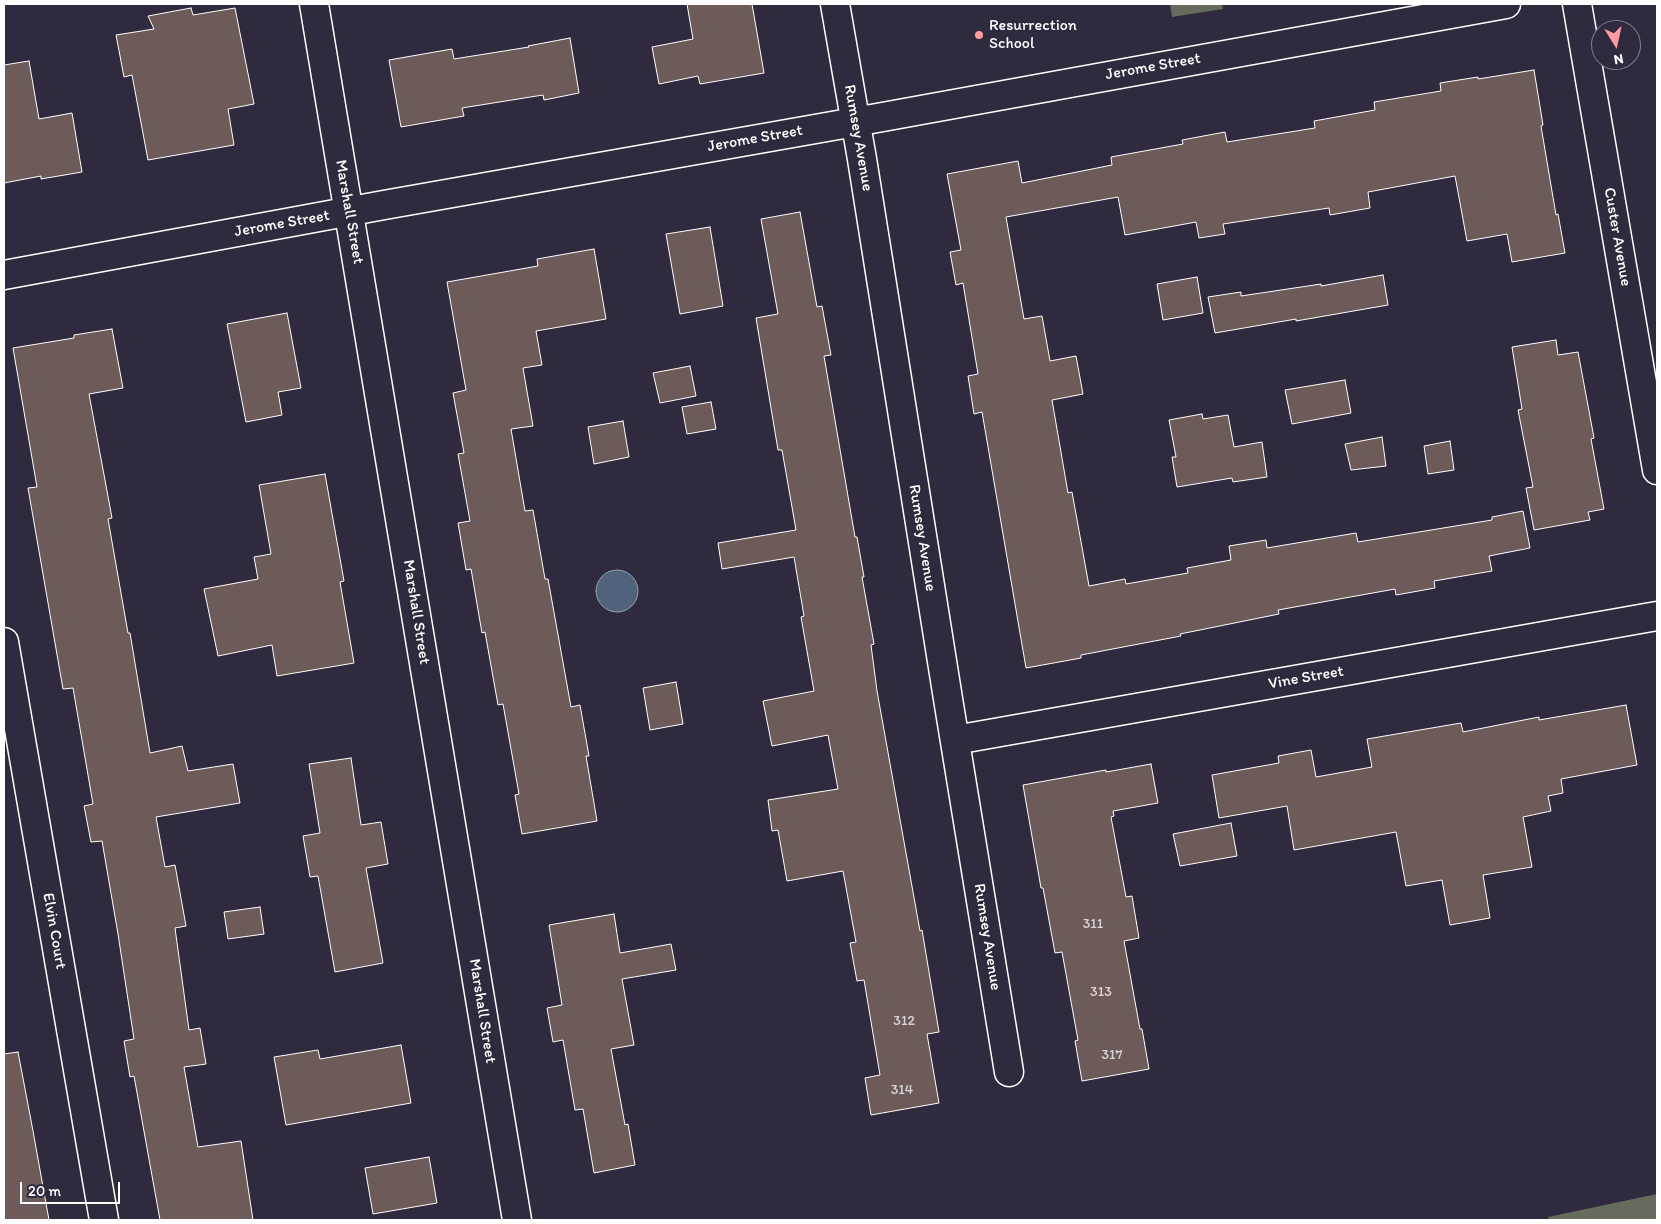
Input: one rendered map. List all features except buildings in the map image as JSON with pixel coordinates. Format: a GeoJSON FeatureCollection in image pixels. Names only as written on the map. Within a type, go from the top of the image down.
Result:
{"type":"FeatureCollection","features":[{"type":"Feature","properties":{"kind":"street","name":"Marshall Street"},"geometry":{"type":"LineString","coordinates":[[314,4],[517,1220]]}},
{"type":"Feature","properties":{"kind":"street","name":"Rumsey Avenue"},"geometry":{"type":"LineString","coordinates":[[835,4],[1009,1072]]}},
{"type":"Feature","properties":{"kind":"street","name":"Jerome Street"},"geometry":{"type":"LineString","coordinates":[[4,275],[1506,4]]}},
{"type":"Feature","properties":{"kind":"street","name":"Custer Avenue"},"geometry":{"type":"LineString","coordinates":[[1577,4],[1657,470]]}},
{"type":"Feature","properties":{"kind":"street","name":"Vine Street"},"geometry":{"type":"LineString","coordinates":[[955,740],[1657,616]]}},
{"type":"Feature","properties":{"kind":"street","name":"Elvin Court"},"geometry":{"type":"LineString","coordinates":[[4,642],[104,1220]]}},
{"type":"Feature","properties":{"kind":"green space"},"geometry":{"type":"Polygon","coordinates":[[[1170,4],[1222,4],[1223,9],[1172,17],[1170,4]]]}},
{"type":"Feature","properties":{"kind":"green space"},"geometry":{"type":"Polygon","coordinates":[[[1657,1194],[1657,1220],[1549,1220],[1548,1217],[1657,1194]]]}},
{"type":"Feature","properties":{"kind":"water"},"geometry":{"type":"Polygon","coordinates":[[[617,570],[632,576],[638,591],[632,606],[617,612],[602,606],[596,591],[602,576],[617,570]]]}},
{"type":"Feature","properties":{"kind":"place","name":"Resurrection School"},"geometry":{"type":"Point","coordinates":[979,35]}}]}
